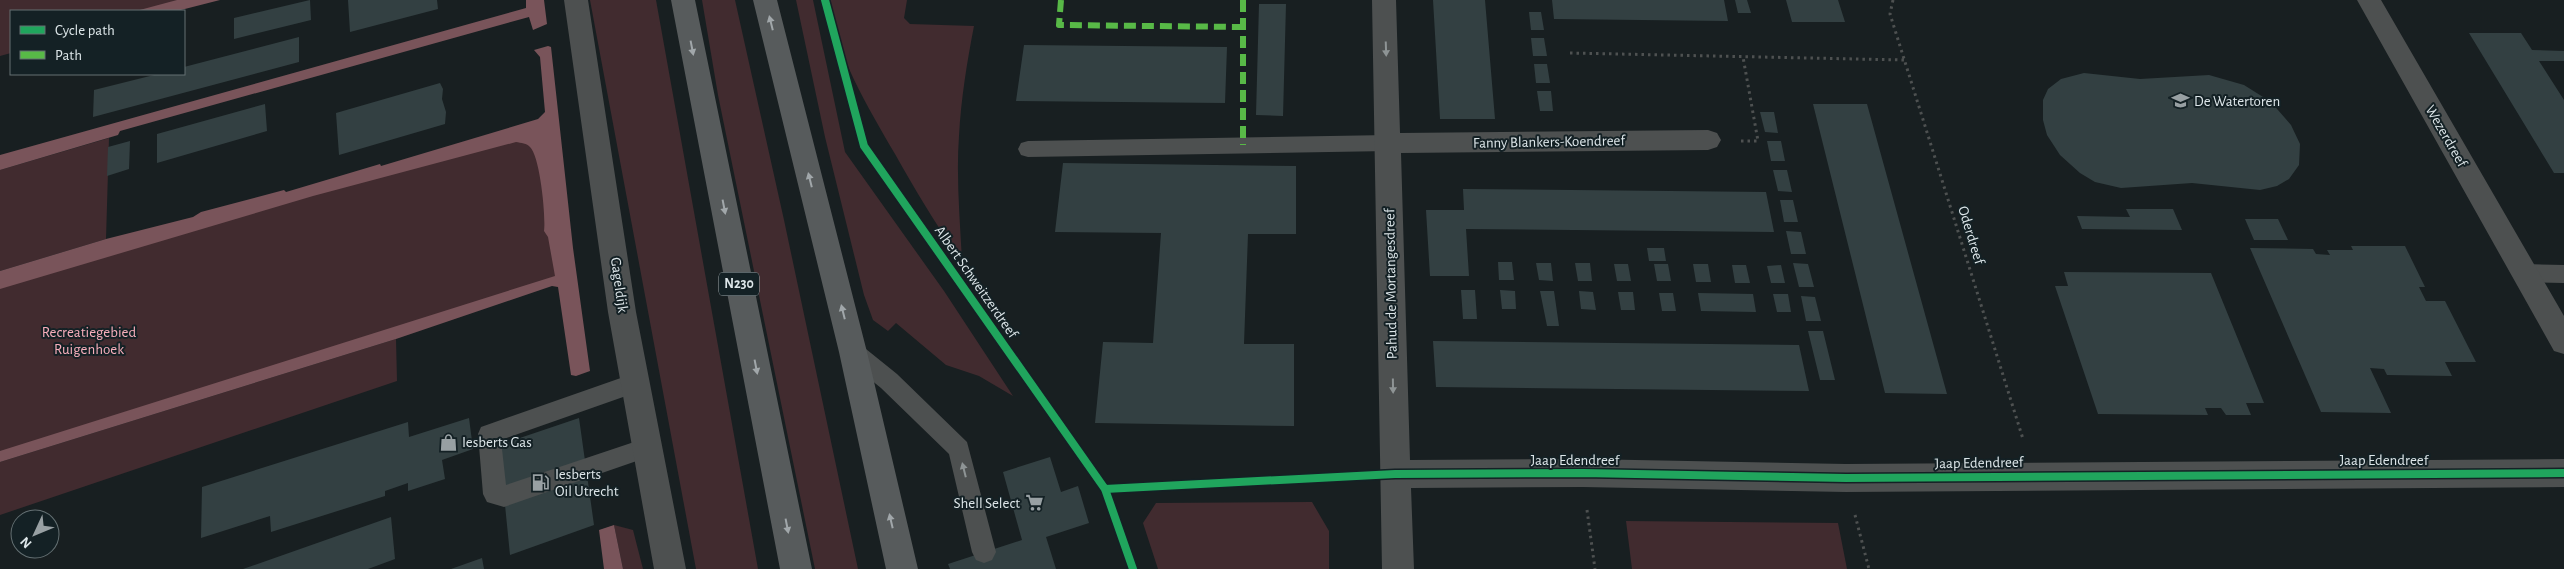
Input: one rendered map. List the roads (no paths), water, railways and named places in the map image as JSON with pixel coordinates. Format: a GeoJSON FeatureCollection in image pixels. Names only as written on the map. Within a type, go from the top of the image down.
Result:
{"type":"FeatureCollection","features":[{"type":"Feature","properties":{"kind":"highway","name":"N230"},"geometry":{"type":"LineString","coordinates":[[683,0],[796,569]]}},
{"type":"Feature","properties":{"kind":"highway"},"geometry":{"type":"LineString","coordinates":[[765,0],[853,352],[902,569]]}},
{"type":"Feature","properties":{"kind":"street","name":"Gageldijk"},"geometry":{"type":"LineString","coordinates":[[576,0],[635,383],[670,569]]}},
{"type":"Feature","properties":{"kind":"street","name":"Pahud de Mortangesdreef"},"geometry":{"type":"LineString","coordinates":[[1384,0],[1398,569]]}},
{"type":"Feature","properties":{"kind":"street","name":"Wezerdreef"},"geometry":{"type":"LineString","coordinates":[[2369,0],[2564,342]]}},
{"type":"Feature","properties":{"kind":"street","name":"Fanny Blankers-Koendreef"},"geometry":{"type":"LineString","coordinates":[[1389,143],[1708,140]]}},
{"type":"Feature","properties":{"kind":"street","name":"Jaap Edendreef"},"geometry":{"type":"LineString","coordinates":[[1395,474],[1583,473],[1846,478],[2564,473]]}},
{"type":"Feature","properties":{"kind":"lane"},"geometry":{"type":"LineString","coordinates":[[1028,149],[1389,143]]}},
{"type":"Feature","properties":{"kind":"lane"},"geometry":{"type":"LineString","coordinates":[[2524,273],[2564,274]]}},
{"type":"Feature","properties":{"kind":"lane"},"geometry":{"type":"LineString","coordinates":[[853,352],[889,381],[959,449],[984,552]]}},
{"type":"Feature","properties":{"kind":"lane"},"geometry":{"type":"LineString","coordinates":[[635,383],[489,434],[495,494],[504,496],[646,448]]}},
{"type":"Feature","properties":{"kind":"place","name":"De Watertoren"},"geometry":{"type":"Point","coordinates":[2180,101]}},
{"type":"Feature","properties":{"kind":"place","name":"Iesberts Gas"},"geometry":{"type":"Point","coordinates":[448,442]}},
{"type":"Feature","properties":{"kind":"place","name":"Iesberts Oil Utrecht"},"geometry":{"type":"Point","coordinates":[541,483]}},
{"type":"Feature","properties":{"kind":"place","name":"Shell Select"},"geometry":{"type":"Point","coordinates":[1034,503]}},
{"type":"Feature","properties":{"kind":"park label","name":"Recreatiegebied Ruigenhoek"},"geometry":{"type":"Point","coordinates":[89,340]}}]}
